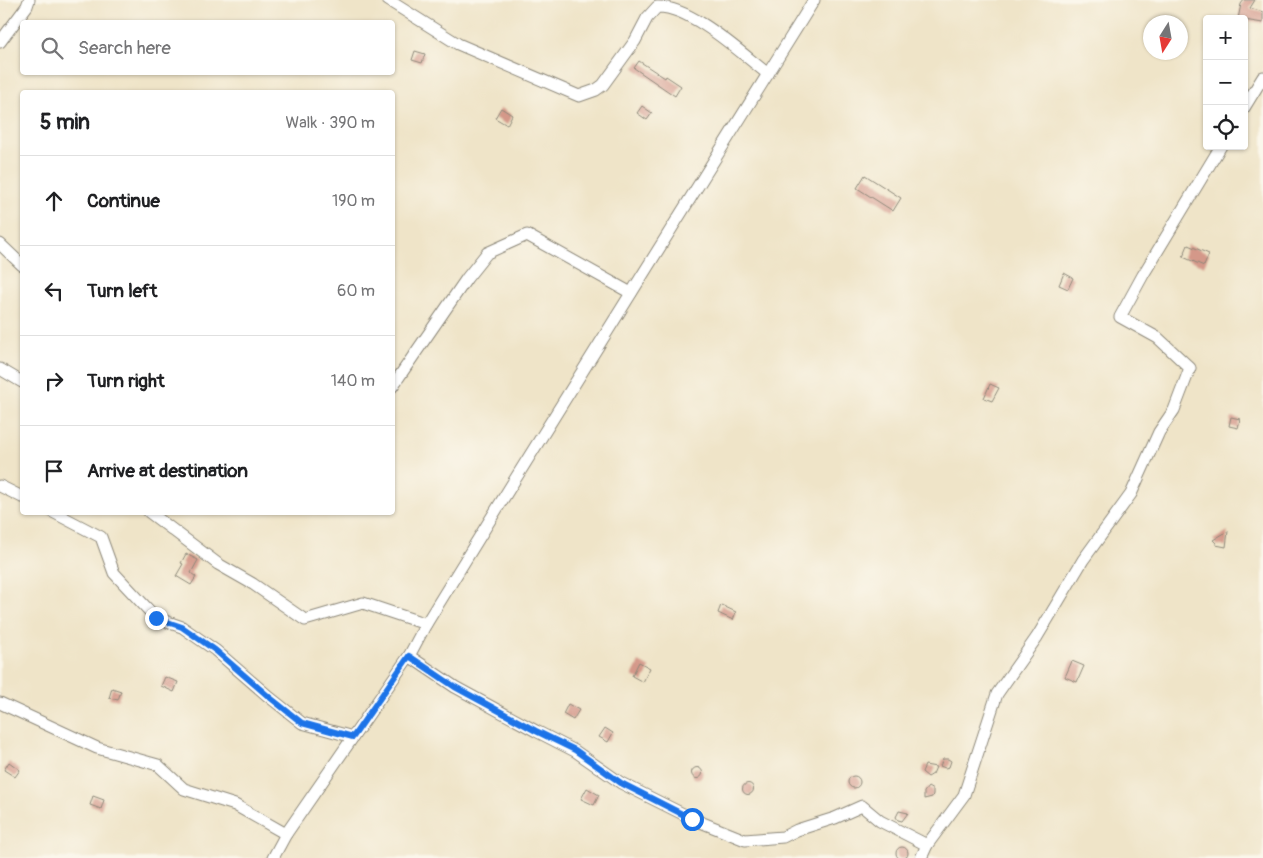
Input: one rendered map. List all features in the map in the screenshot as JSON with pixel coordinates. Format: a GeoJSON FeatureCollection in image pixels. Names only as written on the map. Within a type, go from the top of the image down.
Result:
{"type":"FeatureCollection","features":[{"type":"Feature","properties":{"kind":"street"},"geometry":{"type":"LineString","coordinates":[[0,42],[27,6],[29,0]]}},
{"type":"Feature","properties":{"kind":"street"},"geometry":{"type":"LineString","coordinates":[[388,0],[458,44],[580,96],[603,86],[636,41],[647,18],[657,7],[667,7],[682,12],[717,34],[768,74]]}},
{"type":"Feature","properties":{"kind":"street"},"geometry":{"type":"LineString","coordinates":[[675,0],[682,12]]}},
{"type":"Feature","properties":{"kind":"street"},"geometry":{"type":"LineString","coordinates":[[273,858],[286,834],[409,656],[426,624],[814,0]]}},
{"type":"Feature","properties":{"kind":"street"},"geometry":{"type":"LineString","coordinates":[[1246,105],[1263,77]]}},
{"type":"Feature","properties":{"kind":"street"},"geometry":{"type":"LineString","coordinates":[[921,858],[927,845],[964,795],[997,694],[1037,638],[1083,560],[1131,494],[1159,432],[1174,410],[1190,368],[1158,338],[1120,317],[1143,274],[1219,150]]}},
{"type":"Feature","properties":{"kind":"street"},"geometry":{"type":"LineString","coordinates":[[395,383],[467,278],[487,253],[527,235],[631,293]]}},
{"type":"Feature","properties":{"kind":"street"},"geometry":{"type":"LineString","coordinates":[[0,244],[20,263]]}},
{"type":"Feature","properties":{"kind":"street"},"geometry":{"type":"LineString","coordinates":[[0,369],[20,381]]}},
{"type":"Feature","properties":{"kind":"street"},"geometry":{"type":"LineString","coordinates":[[0,486],[20,496]]}},
{"type":"Feature","properties":{"kind":"street"},"geometry":{"type":"LineString","coordinates":[[59,515],[101,537],[114,573],[156,618],[182,627],[215,650],[302,723],[353,737]]}},
{"type":"Feature","properties":{"kind":"street"},"geometry":{"type":"LineString","coordinates":[[153,515],[218,564],[253,584],[305,620],[363,603],[426,624]]}},
{"type":"Feature","properties":{"kind":"street"},"geometry":{"type":"LineString","coordinates":[[409,656],[455,687],[575,750],[621,783],[692,819],[746,840],[783,837],[862,806],[880,821],[927,845]]}},
{"type":"Feature","properties":{"kind":"street"},"geometry":{"type":"LineString","coordinates":[[0,703],[97,748],[158,765],[184,789],[235,805],[286,834]]}},
{"type":"Feature","properties":{"kind":"building"},"geometry":{"type":"Polygon","coordinates":[[[1244,0],[1255,0],[1250,8],[1263,12],[1263,23],[1248,21],[1248,15],[1239,15],[1241,4],[1244,0]]]}},
{"type":"Feature","properties":{"kind":"building"},"geometry":{"type":"Polygon","coordinates":[[[415,51],[425,54],[422,63],[412,60],[415,51]]]}},
{"type":"Feature","properties":{"kind":"building"},"geometry":{"type":"Polygon","coordinates":[[[639,61],[681,86],[675,96],[634,68],[639,61]]]}},
{"type":"Feature","properties":{"kind":"building"},"geometry":{"type":"Polygon","coordinates":[[[642,106],[652,113],[647,120],[637,113],[642,106]]]}},
{"type":"Feature","properties":{"kind":"building"},"geometry":{"type":"Polygon","coordinates":[[[501,108],[512,115],[507,125],[495,118],[501,108]]]}},
{"type":"Feature","properties":{"kind":"building"},"geometry":{"type":"Polygon","coordinates":[[[865,175],[901,198],[893,211],[857,188],[865,175]]]}},
{"type":"Feature","properties":{"kind":"building"},"geometry":{"type":"Polygon","coordinates":[[[1188,245],[1209,254],[1204,266],[1183,257],[1188,245]]]}},
{"type":"Feature","properties":{"kind":"building"},"geometry":{"type":"Polygon","coordinates":[[[1064,273],[1073,278],[1068,289],[1059,285],[1064,273]]]}},
{"type":"Feature","properties":{"kind":"building"},"geometry":{"type":"Polygon","coordinates":[[[990,384],[999,388],[992,401],[984,398],[990,384]]]}},
{"type":"Feature","properties":{"kind":"building"},"geometry":{"type":"Polygon","coordinates":[[[1231,417],[1240,419],[1238,428],[1229,426],[1231,417]]]}},
{"type":"Feature","properties":{"kind":"building"},"geometry":{"type":"Polygon","coordinates":[[[1228,531],[1226,547],[1216,545],[1213,540],[1228,531]]]}},
{"type":"Feature","properties":{"kind":"building"},"geometry":{"type":"Polygon","coordinates":[[[186,554],[198,560],[191,573],[196,577],[191,585],[176,576],[186,554]]]}},
{"type":"Feature","properties":{"kind":"building"},"geometry":{"type":"Polygon","coordinates":[[[721,605],[736,612],[733,620],[718,613],[721,605]]]}},
{"type":"Feature","properties":{"kind":"building"},"geometry":{"type":"Polygon","coordinates":[[[1072,661],[1084,666],[1077,682],[1065,677],[1072,661]]]}},
{"type":"Feature","properties":{"kind":"building"},"geometry":{"type":"Polygon","coordinates":[[[639,662],[650,668],[643,682],[632,676],[639,662]]]}},
{"type":"Feature","properties":{"kind":"building"},"geometry":{"type":"Polygon","coordinates":[[[165,677],[178,682],[174,692],[161,686],[165,677]]]}},
{"type":"Feature","properties":{"kind":"building"},"geometry":{"type":"Polygon","coordinates":[[[112,688],[121,691],[118,700],[109,698],[112,688]]]}},
{"type":"Feature","properties":{"kind":"building"},"geometry":{"type":"Polygon","coordinates":[[[568,704],[579,710],[573,720],[563,714],[568,704]]]}},
{"type":"Feature","properties":{"kind":"building"},"geometry":{"type":"Polygon","coordinates":[[[605,728],[613,733],[608,742],[599,737],[605,728]]]}},
{"type":"Feature","properties":{"kind":"building"},"geometry":{"type":"Polygon","coordinates":[[[943,759],[951,761],[949,767],[940,766],[943,759]]]}},
{"type":"Feature","properties":{"kind":"building"},"geometry":{"type":"Polygon","coordinates":[[[9,762],[20,770],[15,777],[4,770],[9,762]]]}},
{"type":"Feature","properties":{"kind":"building"},"geometry":{"type":"Polygon","coordinates":[[[925,765],[936,767],[933,774],[928,777],[922,772],[925,765]]]}},
{"type":"Feature","properties":{"kind":"building"},"geometry":{"type":"Polygon","coordinates":[[[697,767],[703,773],[697,779],[691,773],[697,767]]]}},
{"type":"Feature","properties":{"kind":"building"},"geometry":{"type":"Polygon","coordinates":[[[852,776],[856,776],[860,782],[856,788],[852,788],[848,784],[848,780],[852,776]]]}},
{"type":"Feature","properties":{"kind":"building"},"geometry":{"type":"Polygon","coordinates":[[[748,783],[754,789],[748,795],[742,789],[748,783]]]}},
{"type":"Feature","properties":{"kind":"building"},"geometry":{"type":"Polygon","coordinates":[[[928,787],[933,790],[932,797],[924,799],[924,792],[928,787]]]}},
{"type":"Feature","properties":{"kind":"building"},"geometry":{"type":"Polygon","coordinates":[[[587,788],[599,795],[594,805],[581,799],[587,788]]]}},
{"type":"Feature","properties":{"kind":"building"},"geometry":{"type":"Polygon","coordinates":[[[93,796],[104,800],[101,809],[90,805],[93,796]]]}},
{"type":"Feature","properties":{"kind":"building"},"geometry":{"type":"Polygon","coordinates":[[[899,811],[908,813],[902,821],[896,817],[899,811]]]}},
{"type":"Feature","properties":{"kind":"building"},"geometry":{"type":"Polygon","coordinates":[[[902,847],[908,853],[902,859],[896,853],[902,847]]]}},
{"type":"Feature","properties":{"kind":"route"},"geometry":{"type":"LineString","coordinates":[[156,618],[182,627],[215,650],[302,723],[353,737],[409,656],[455,687],[575,750],[621,783],[692,819]]}}]}
